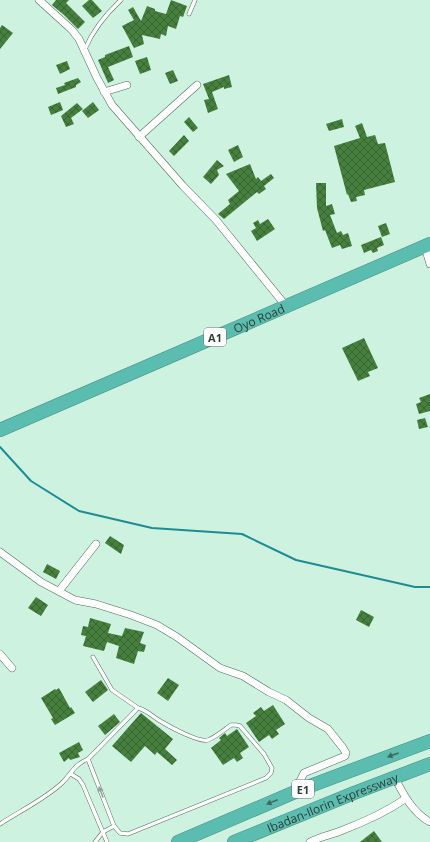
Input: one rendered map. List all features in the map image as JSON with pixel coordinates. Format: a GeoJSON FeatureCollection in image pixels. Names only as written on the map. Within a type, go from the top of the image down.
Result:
{"type":"FeatureCollection","features":[{"type":"Feature","properties":{"kind":"highway","name":"Oyo Road"},"geometry":{"type":"LineString","coordinates":[[0,430],[427,245]]}},
{"type":"Feature","properties":{"kind":"highway","name":"Ibadan-Ilorin Expressway"},"geometry":{"type":"LineString","coordinates":[[178,842],[302,789],[430,741]]}},
{"type":"Feature","properties":{"kind":"highway","name":"Ibadan-Ilorin Expressway"},"geometry":{"type":"LineString","coordinates":[[234,842],[430,764]]}},
{"type":"Feature","properties":{"kind":"street"},"geometry":{"type":"LineString","coordinates":[[39,0],[72,30],[79,39],[104,92],[112,105],[183,186],[216,220],[286,306]]}},
{"type":"Feature","properties":{"kind":"street"},"geometry":{"type":"LineString","coordinates":[[104,92],[127,85]]}},
{"type":"Feature","properties":{"kind":"street"},"geometry":{"type":"LineString","coordinates":[[139,137],[197,85]]}},
{"type":"Feature","properties":{"kind":"street"},"geometry":{"type":"LineString","coordinates":[[427,245],[430,264]]}},
{"type":"Feature","properties":{"kind":"street"},"geometry":{"type":"LineString","coordinates":[[60,591],[96,544]]}},
{"type":"Feature","properties":{"kind":"street"},"geometry":{"type":"LineString","coordinates":[[0,552],[41,582],[76,600],[96,604],[157,625],[177,637],[220,668],[243,676],[286,700],[308,718],[328,729],[344,748],[346,753],[345,756],[304,773],[300,781],[302,789]]}},
{"type":"Feature","properties":{"kind":"street"},"geometry":{"type":"LineString","coordinates":[[0,654],[12,668]]}},
{"type":"Feature","properties":{"kind":"street"},"geometry":{"type":"LineString","coordinates":[[395,778],[405,799],[430,822]]}},
{"type":"Feature","properties":{"kind":"street"},"geometry":{"type":"LineString","coordinates":[[310,842],[326,835],[342,831],[391,808],[405,799]]}},
{"type":"Feature","properties":{"kind":"lane"},"geometry":{"type":"LineString","coordinates":[[85,49],[91,35],[102,20],[121,0]]}},
{"type":"Feature","properties":{"kind":"lane"},"geometry":{"type":"LineString","coordinates":[[189,14],[195,0]]}},
{"type":"Feature","properties":{"kind":"lane"},"geometry":{"type":"LineString","coordinates":[[88,758],[114,826],[120,833],[128,834],[266,778],[271,773],[272,768],[264,754],[240,726],[236,724],[231,725],[208,740],[202,741],[162,722],[143,709],[138,708],[112,690],[93,657]]}},
{"type":"Feature","properties":{"kind":"lane"},"geometry":{"type":"LineString","coordinates":[[0,824],[47,795],[71,774],[79,762],[88,758],[138,708]]}},
{"type":"Feature","properties":{"kind":"lane"},"geometry":{"type":"LineString","coordinates":[[71,774],[79,779],[83,785],[107,842]]}},
{"type":"Feature","properties":{"kind":"lane"},"geometry":{"type":"LineString","coordinates":[[95,842],[103,832],[114,826]]}},
{"type":"Feature","properties":{"kind":"building"},"geometry":{"type":"Polygon","coordinates":[[[56,0],[69,0],[66,3],[85,22],[78,29],[52,5],[56,0]]]}},
{"type":"Feature","properties":{"kind":"building"},"geometry":{"type":"Polygon","coordinates":[[[89,0],[92,0],[102,11],[93,18],[82,6],[89,0]]]}},
{"type":"Feature","properties":{"kind":"building"},"geometry":{"type":"Polygon","coordinates":[[[171,0],[187,6],[183,17],[180,16],[176,29],[168,26],[166,36],[161,34],[160,39],[142,35],[144,44],[134,48],[122,26],[134,20],[128,10],[133,7],[141,21],[147,6],[155,9],[155,11],[166,14],[171,0]]]}},
{"type":"Feature","properties":{"kind":"building"},"geometry":{"type":"Polygon","coordinates":[[[2,25],[13,33],[0,49],[0,28],[2,25]]]}},
{"type":"Feature","properties":{"kind":"building"},"geometry":{"type":"Polygon","coordinates":[[[129,46],[133,57],[108,67],[114,80],[108,83],[98,60],[105,57],[105,55],[129,46]]]}},
{"type":"Feature","properties":{"kind":"building"},"geometry":{"type":"Polygon","coordinates":[[[147,57],[151,70],[140,74],[135,61],[147,57]]]}},
{"type":"Feature","properties":{"kind":"building"},"geometry":{"type":"Polygon","coordinates":[[[67,61],[70,69],[60,74],[56,65],[67,61]]]}},
{"type":"Feature","properties":{"kind":"building"},"geometry":{"type":"Polygon","coordinates":[[[173,70],[178,81],[170,84],[165,73],[173,70]]]}},
{"type":"Feature","properties":{"kind":"building"},"geometry":{"type":"Polygon","coordinates":[[[229,75],[232,87],[224,89],[224,87],[212,92],[218,109],[208,113],[204,100],[209,99],[203,84],[229,75]]]}},
{"type":"Feature","properties":{"kind":"building"},"geometry":{"type":"Polygon","coordinates":[[[78,78],[81,82],[76,85],[76,87],[58,94],[56,88],[65,85],[64,83],[78,78]]]}},
{"type":"Feature","properties":{"kind":"building"},"geometry":{"type":"Polygon","coordinates":[[[60,102],[63,110],[51,115],[48,107],[60,102]]]}},
{"type":"Feature","properties":{"kind":"building"},"geometry":{"type":"Polygon","coordinates":[[[93,102],[99,110],[88,118],[82,111],[93,102]]]}},
{"type":"Feature","properties":{"kind":"building"},"geometry":{"type":"Polygon","coordinates":[[[77,103],[83,109],[71,118],[74,124],[66,127],[61,116],[77,103]]]}},
{"type":"Feature","properties":{"kind":"building"},"geometry":{"type":"Polygon","coordinates":[[[189,117],[198,128],[193,132],[184,122],[189,117]]]}},
{"type":"Feature","properties":{"kind":"building"},"geometry":{"type":"Polygon","coordinates":[[[342,119],[344,127],[329,131],[326,124],[342,119]]]}},
{"type":"Feature","properties":{"kind":"building"},"geometry":{"type":"Polygon","coordinates":[[[362,123],[367,137],[375,135],[378,144],[385,143],[395,182],[364,190],[365,195],[356,197],[357,201],[351,202],[348,194],[347,195],[334,146],[360,138],[355,126],[362,123]]]}},
{"type":"Feature","properties":{"kind":"building"},"geometry":{"type":"Polygon","coordinates":[[[184,135],[189,141],[174,156],[169,151],[184,135]]]}},
{"type":"Feature","properties":{"kind":"building"},"geometry":{"type":"Polygon","coordinates":[[[238,145],[243,157],[234,162],[228,150],[238,145]]]}},
{"type":"Feature","properties":{"kind":"building"},"geometry":{"type":"Polygon","coordinates":[[[217,160],[224,166],[217,170],[219,175],[211,184],[203,177],[217,160]]]}},
{"type":"Feature","properties":{"kind":"building"},"geometry":{"type":"Polygon","coordinates":[[[250,164],[256,179],[258,177],[261,181],[271,174],[274,178],[264,186],[266,189],[259,194],[257,192],[224,219],[218,214],[230,204],[228,200],[239,191],[226,174],[250,164]]]}},
{"type":"Feature","properties":{"kind":"building"},"geometry":{"type":"Polygon","coordinates":[[[316,183],[326,183],[326,206],[332,204],[335,214],[330,215],[337,233],[341,231],[343,235],[348,233],[352,246],[342,249],[340,245],[332,248],[325,230],[323,231],[317,208],[316,183]]]}},
{"type":"Feature","properties":{"kind":"building"},"geometry":{"type":"Polygon","coordinates":[[[268,219],[275,229],[257,241],[251,231],[256,228],[253,223],[258,220],[260,224],[268,219]]]}},
{"type":"Feature","properties":{"kind":"building"},"geometry":{"type":"Polygon","coordinates":[[[386,223],[390,234],[382,237],[378,226],[386,223]]]}},
{"type":"Feature","properties":{"kind":"building"},"geometry":{"type":"Polygon","coordinates":[[[381,237],[384,245],[377,248],[378,251],[373,253],[371,250],[364,253],[361,245],[381,237]]]}},
{"type":"Feature","properties":{"kind":"building"},"geometry":{"type":"Polygon","coordinates":[[[364,338],[378,368],[368,372],[370,376],[358,381],[342,348],[364,338]]]}},
{"type":"Feature","properties":{"kind":"building"},"geometry":{"type":"Polygon","coordinates":[[[430,394],[430,411],[419,414],[416,404],[421,402],[419,398],[430,394]]]}},
{"type":"Feature","properties":{"kind":"building"},"geometry":{"type":"Polygon","coordinates":[[[425,418],[428,427],[419,429],[417,420],[425,418]]]}},
{"type":"Feature","properties":{"kind":"building"},"geometry":{"type":"Polygon","coordinates":[[[110,536],[124,545],[121,554],[105,543],[110,536]]]}},
{"type":"Feature","properties":{"kind":"building"},"geometry":{"type":"Polygon","coordinates":[[[47,564],[60,571],[56,579],[43,572],[47,564]]]}},
{"type":"Feature","properties":{"kind":"building"},"geometry":{"type":"Polygon","coordinates":[[[36,597],[48,605],[41,616],[28,608],[36,597]]]}},
{"type":"Feature","properties":{"kind":"building"},"geometry":{"type":"Polygon","coordinates":[[[361,610],[374,617],[369,627],[356,620],[361,610]]]}},
{"type":"Feature","properties":{"kind":"building"},"geometry":{"type":"Polygon","coordinates":[[[90,618],[111,624],[108,633],[122,636],[125,628],[144,632],[140,643],[146,645],[144,652],[138,651],[134,664],[116,658],[119,646],[107,642],[104,651],[83,646],[86,636],[81,635],[83,626],[88,627],[90,618]]]}},
{"type":"Feature","properties":{"kind":"building"},"geometry":{"type":"Polygon","coordinates":[[[168,678],[179,685],[168,701],[157,693],[168,678]]]}},
{"type":"Feature","properties":{"kind":"building"},"geometry":{"type":"Polygon","coordinates":[[[101,680],[108,690],[93,702],[85,692],[101,680]]]}},
{"type":"Feature","properties":{"kind":"building"},"geometry":{"type":"Polygon","coordinates":[[[59,688],[70,708],[71,707],[75,713],[55,725],[51,719],[53,718],[41,698],[59,688]]]}},
{"type":"Feature","properties":{"kind":"building"},"geometry":{"type":"Polygon","coordinates":[[[273,705],[285,724],[276,730],[279,734],[272,739],[269,735],[259,742],[246,723],[256,716],[253,713],[261,707],[264,711],[273,705]]]}},
{"type":"Feature","properties":{"kind":"building"},"geometry":{"type":"Polygon","coordinates":[[[141,713],[173,739],[165,749],[177,760],[172,765],[157,752],[155,755],[145,746],[131,762],[112,746],[141,713]]]}},
{"type":"Feature","properties":{"kind":"building"},"geometry":{"type":"Polygon","coordinates":[[[114,714],[120,722],[105,735],[98,726],[114,714]]]}},
{"type":"Feature","properties":{"kind":"building"},"geometry":{"type":"Polygon","coordinates":[[[237,729],[249,747],[240,753],[243,758],[237,762],[234,758],[223,765],[211,748],[221,740],[219,738],[225,733],[227,736],[237,729]]]}},
{"type":"Feature","properties":{"kind":"building"},"geometry":{"type":"Polygon","coordinates":[[[79,742],[83,750],[78,753],[80,757],[70,760],[69,758],[64,762],[59,753],[79,742]]]}},
{"type":"Feature","properties":{"kind":"building"},"geometry":{"type":"Polygon","coordinates":[[[374,831],[382,842],[360,842],[374,831]]]}},
{"type":"Feature","properties":{"kind":"waterway"},"geometry":{"type":"LineString","coordinates":[[0,447],[31,481],[79,511],[152,528],[242,534],[296,560],[415,587],[430,587]]}}]}
